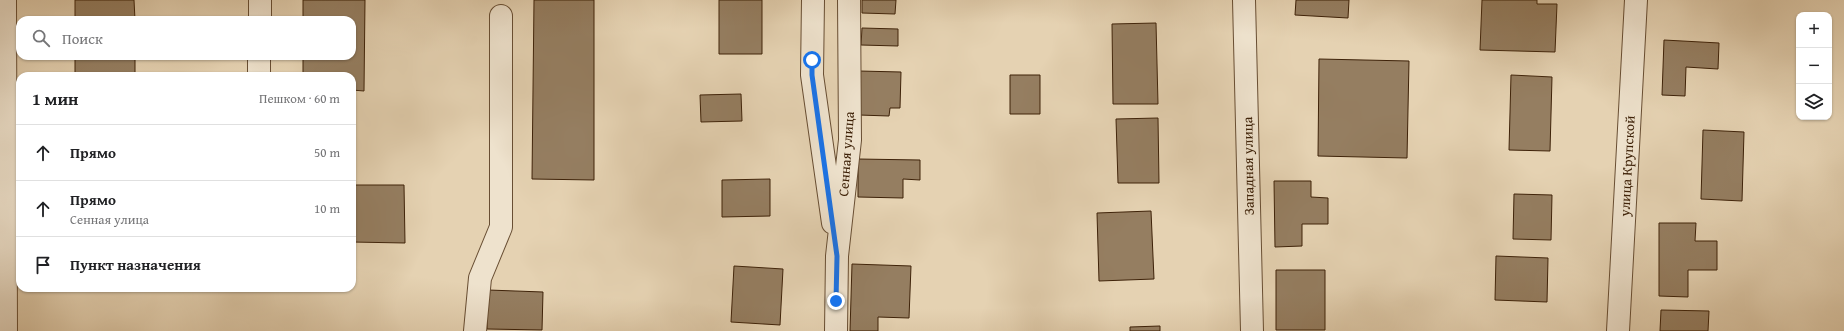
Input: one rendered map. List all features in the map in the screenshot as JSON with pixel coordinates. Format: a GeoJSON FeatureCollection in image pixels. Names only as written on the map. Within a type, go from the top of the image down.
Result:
{"type":"FeatureCollection","features":[{"type":"Feature","properties":{"kind":"street"},"geometry":{"type":"LineString","coordinates":[[5,0],[6,331]]}},
{"type":"Feature","properties":{"kind":"street"},"geometry":{"type":"LineString","coordinates":[[260,0],[260,16]]}},
{"type":"Feature","properties":{"kind":"street"},"geometry":{"type":"LineString","coordinates":[[813,0],[812,75],[837,256]]}},
{"type":"Feature","properties":{"kind":"street","name":"Сенная улица"},"geometry":{"type":"LineString","coordinates":[[836,331],[837,256],[850,140],[849,0]]}},
{"type":"Feature","properties":{"kind":"street","name":"Западная улица"},"geometry":{"type":"LineString","coordinates":[[1244,0],[1252,331]]}},
{"type":"Feature","properties":{"kind":"street","name":"улица Крупской"},"geometry":{"type":"LineString","coordinates":[[1618,331],[1636,0]]}},
{"type":"Feature","properties":{"kind":"street"},"geometry":{"type":"LineString","coordinates":[[476,331],[480,278],[501,227],[501,16]]}},
{"type":"Feature","properties":{"kind":"street"},"geometry":{"type":"LineString","coordinates":[[259,60],[259,72]]}},
{"type":"Feature","properties":{"kind":"building"},"geometry":{"type":"Polygon","coordinates":[[[75,0],[134,0],[135,16],[75,16],[75,0]]]}},
{"type":"Feature","properties":{"kind":"building"},"geometry":{"type":"Polygon","coordinates":[[[303,0],[365,0],[364,91],[356,90],[356,72],[303,72],[303,60],[356,60],[356,16],[303,16],[303,0]]]}},
{"type":"Feature","properties":{"kind":"building"},"geometry":{"type":"Polygon","coordinates":[[[534,0],[594,0],[594,180],[532,179],[534,0]]]}},
{"type":"Feature","properties":{"kind":"building"},"geometry":{"type":"Polygon","coordinates":[[[719,0],[762,0],[762,54],[719,54],[719,0]]]}},
{"type":"Feature","properties":{"kind":"building"},"geometry":{"type":"Polygon","coordinates":[[[862,0],[896,0],[895,14],[862,13],[862,0]]]}},
{"type":"Feature","properties":{"kind":"building"},"geometry":{"type":"Polygon","coordinates":[[[1296,0],[1349,0],[1348,18],[1295,15],[1296,0]]]}},
{"type":"Feature","properties":{"kind":"building"},"geometry":{"type":"Polygon","coordinates":[[[1482,0],[1537,0],[1537,4],[1557,4],[1555,52],[1480,50],[1482,0]]]}},
{"type":"Feature","properties":{"kind":"building"},"geometry":{"type":"Polygon","coordinates":[[[1156,23],[1158,104],[1113,104],[1112,24],[1156,23]]]}},
{"type":"Feature","properties":{"kind":"building"},"geometry":{"type":"Polygon","coordinates":[[[862,28],[898,29],[898,46],[861,45],[862,28]]]}},
{"type":"Feature","properties":{"kind":"building"},"geometry":{"type":"Polygon","coordinates":[[[1664,40],[1719,43],[1718,69],[1686,67],[1685,96],[1662,95],[1664,40]]]}},
{"type":"Feature","properties":{"kind":"building"},"geometry":{"type":"Polygon","coordinates":[[[1319,59],[1409,61],[1407,158],[1318,156],[1319,59]]]}},
{"type":"Feature","properties":{"kind":"building"},"geometry":{"type":"Polygon","coordinates":[[[75,60],[135,60],[135,72],[75,72],[75,60]]]}},
{"type":"Feature","properties":{"kind":"building"},"geometry":{"type":"Polygon","coordinates":[[[859,71],[901,72],[900,108],[890,108],[889,116],[859,115],[859,71]]]}},
{"type":"Feature","properties":{"kind":"building"},"geometry":{"type":"Polygon","coordinates":[[[1010,75],[1040,75],[1040,114],[1010,114],[1010,75]]]}},
{"type":"Feature","properties":{"kind":"building"},"geometry":{"type":"Polygon","coordinates":[[[1511,75],[1552,77],[1550,151],[1509,150],[1511,75]]]}},
{"type":"Feature","properties":{"kind":"building"},"geometry":{"type":"Polygon","coordinates":[[[741,94],[742,121],[701,122],[700,95],[741,94]]]}},
{"type":"Feature","properties":{"kind":"building"},"geometry":{"type":"Polygon","coordinates":[[[1158,118],[1159,183],[1118,183],[1116,119],[1158,118]]]}},
{"type":"Feature","properties":{"kind":"building"},"geometry":{"type":"Polygon","coordinates":[[[1703,130],[1744,132],[1742,201],[1701,199],[1703,130]]]}},
{"type":"Feature","properties":{"kind":"building"},"geometry":{"type":"Polygon","coordinates":[[[858,159],[920,160],[920,180],[903,179],[903,198],[858,197],[858,159]]]}},
{"type":"Feature","properties":{"kind":"building"},"geometry":{"type":"Polygon","coordinates":[[[770,179],[770,216],[722,217],[722,180],[770,179]]]}},
{"type":"Feature","properties":{"kind":"building"},"geometry":{"type":"Polygon","coordinates":[[[1274,181],[1311,181],[1311,197],[1328,198],[1328,224],[1302,224],[1302,246],[1275,247],[1274,181]]]}},
{"type":"Feature","properties":{"kind":"building"},"geometry":{"type":"Polygon","coordinates":[[[356,185],[404,185],[405,243],[356,242],[356,185]]]}},
{"type":"Feature","properties":{"kind":"building"},"geometry":{"type":"Polygon","coordinates":[[[1514,194],[1552,195],[1551,240],[1513,239],[1514,194]]]}},
{"type":"Feature","properties":{"kind":"building"},"geometry":{"type":"Polygon","coordinates":[[[1151,211],[1154,279],[1099,281],[1097,213],[1151,211]]]}},
{"type":"Feature","properties":{"kind":"building"},"geometry":{"type":"Polygon","coordinates":[[[1659,223],[1696,223],[1695,241],[1717,241],[1717,270],[1688,270],[1688,297],[1659,296],[1659,223]]]}},
{"type":"Feature","properties":{"kind":"building"},"geometry":{"type":"Polygon","coordinates":[[[1496,256],[1548,258],[1547,302],[1495,300],[1496,256]]]}},
{"type":"Feature","properties":{"kind":"building"},"geometry":{"type":"Polygon","coordinates":[[[852,264],[911,266],[909,318],[878,317],[878,331],[850,331],[852,264]]]}},
{"type":"Feature","properties":{"kind":"building"},"geometry":{"type":"Polygon","coordinates":[[[734,266],[783,269],[780,325],[731,322],[734,266]]]}},
{"type":"Feature","properties":{"kind":"building"},"geometry":{"type":"Polygon","coordinates":[[[1276,270],[1325,270],[1325,330],[1276,330],[1276,270]]]}},
{"type":"Feature","properties":{"kind":"building"},"geometry":{"type":"Polygon","coordinates":[[[488,290],[543,292],[542,330],[487,329],[488,290]]]}},
{"type":"Feature","properties":{"kind":"building"},"geometry":{"type":"Polygon","coordinates":[[[1661,310],[1709,311],[1708,331],[1660,331],[1661,310]]]}},
{"type":"Feature","properties":{"kind":"building"},"geometry":{"type":"Polygon","coordinates":[[[1160,326],[1160,331],[1130,331],[1130,327],[1160,326]]]}},
{"type":"Feature","properties":{"kind":"route"},"geometry":{"type":"LineString","coordinates":[[812,60],[812,75],[837,256],[836,301]]}}]}
